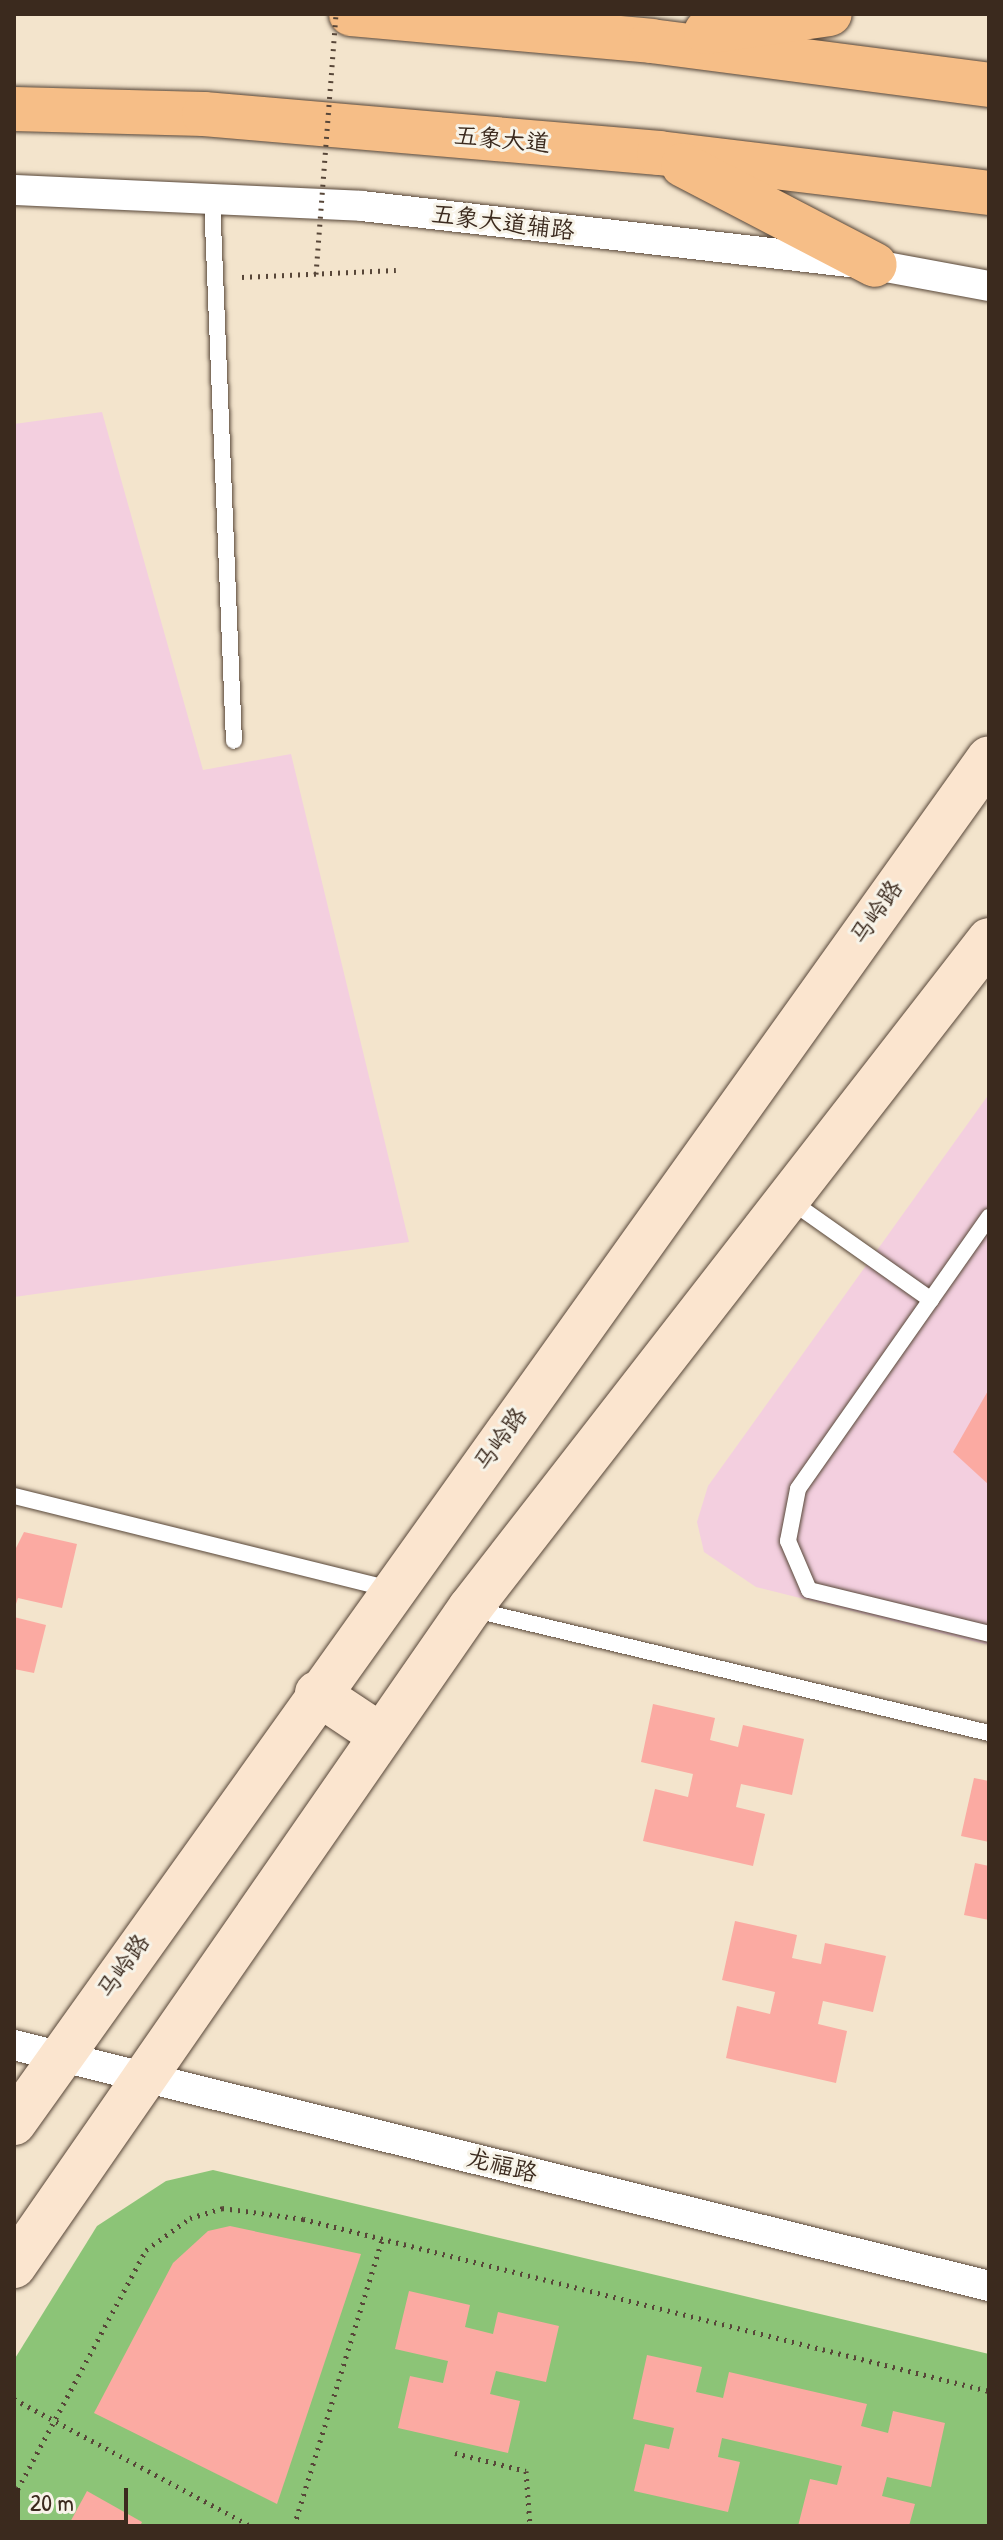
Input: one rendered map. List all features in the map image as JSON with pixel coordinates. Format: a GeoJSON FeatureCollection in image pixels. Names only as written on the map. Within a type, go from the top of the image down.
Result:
{"type":"FeatureCollection","features":[{"type":"Feature","properties":{"kind":"main road"},"geometry":{"type":"LineString","coordinates":[[351,14],[651,41],[989,85]]}},
{"type":"Feature","properties":{"kind":"main road"},"geometry":{"type":"LineString","coordinates":[[651,41],[830,14]]}},
{"type":"Feature","properties":{"kind":"main road","name":"五象大道"},"geometry":{"type":"LineString","coordinates":[[14,109],[204,114],[659,153],[989,193]]}},
{"type":"Feature","properties":{"kind":"main road"},"geometry":{"type":"LineString","coordinates":[[659,153],[875,265]]}},
{"type":"Feature","properties":{"kind":"street","name":"五象大道辅路"},"geometry":{"type":"LineString","coordinates":[[14,190],[362,206],[875,265],[989,286]]}},
{"type":"Feature","properties":{"kind":"street","name":"马岭路"},"geometry":{"type":"LineString","coordinates":[[14,2123],[391,1589],[989,758]]}},
{"type":"Feature","properties":{"kind":"street"},"geometry":{"type":"LineString","coordinates":[[14,2266],[142,2075],[470,1608],[986,949]]}},
{"type":"Feature","properties":{"kind":"street"},"geometry":{"type":"LineString","coordinates":[[317,1693],[380,1735]]}},
{"type":"Feature","properties":{"kind":"street","name":"龙福路"},"geometry":{"type":"LineString","coordinates":[[14,2045],[989,2286]]}},
{"type":"Feature","properties":{"kind":"lane"},"geometry":{"type":"LineString","coordinates":[[212,199],[234,741]]}},
{"type":"Feature","properties":{"kind":"lane"},"geometry":{"type":"LineString","coordinates":[[788,1199],[931,1300]]}},
{"type":"Feature","properties":{"kind":"lane"},"geometry":{"type":"LineString","coordinates":[[989,1217],[798,1489],[788,1541],[809,1590],[989,1634]]}},
{"type":"Feature","properties":{"kind":"lane"},"geometry":{"type":"LineString","coordinates":[[14,1496],[391,1589]]}},
{"type":"Feature","properties":{"kind":"lane"},"geometry":{"type":"LineString","coordinates":[[470,1608],[989,1733]]}},
{"type":"Feature","properties":{"kind":"path"},"geometry":{"type":"LineString","coordinates":[[316,274],[336,14]]}},
{"type":"Feature","properties":{"kind":"path"},"geometry":{"type":"LineString","coordinates":[[226,278],[396,270]]}},
{"type":"Feature","properties":{"kind":"path"},"geometry":{"type":"LineString","coordinates":[[14,2496],[146,2250],[190,2218],[222,2208],[259,2209],[989,2391]]}},
{"type":"Feature","properties":{"kind":"path"},"geometry":{"type":"LineString","coordinates":[[294,2526],[382,2240]]}},
{"type":"Feature","properties":{"kind":"path"},"geometry":{"type":"LineString","coordinates":[[14,2399],[53,2424],[251,2526]]}},
{"type":"Feature","properties":{"kind":"path"},"geometry":{"type":"LineString","coordinates":[[455,2453],[526,2471],[530,2526]]}},
{"type":"Feature","properties":{"kind":"shaded area"},"geometry":{"type":"Polygon","coordinates":[[[102,412],[203,770],[291,754],[409,1242],[14,1297],[14,424],[102,412]]]}},
{"type":"Feature","properties":{"kind":"shaded area"},"geometry":{"type":"Polygon","coordinates":[[[989,1094],[989,1645],[756,1587],[704,1552],[697,1522],[708,1486],[989,1094]]]}},
{"type":"Feature","properties":{"kind":"green space"},"geometry":{"type":"Polygon","coordinates":[[[213,2170],[989,2354],[989,2526],[14,2526],[14,2360],[97,2226],[166,2181],[213,2170]]]}},
{"type":"Feature","properties":{"kind":"building"},"geometry":{"type":"Polygon","coordinates":[[[989,1389],[989,1485],[953,1452],[989,1389]]]}},
{"type":"Feature","properties":{"kind":"building"},"geometry":{"type":"Polygon","coordinates":[[[24,1532],[77,1544],[62,1608],[18,1598],[14,1610],[14,1552],[24,1532]]]}},
{"type":"Feature","properties":{"kind":"building"},"geometry":{"type":"Polygon","coordinates":[[[14,1617],[46,1625],[34,1673],[14,1669],[14,1617]]]}},
{"type":"Feature","properties":{"kind":"building"},"geometry":{"type":"Polygon","coordinates":[[[653,1704],[715,1718],[710,1740],[738,1747],[743,1725],[804,1739],[792,1795],[741,1784],[736,1807],[765,1814],[753,1866],[643,1841],[655,1789],[688,1797],[693,1774],[641,1762],[653,1704]]]}},
{"type":"Feature","properties":{"kind":"building"},"geometry":{"type":"Polygon","coordinates":[[[974,1778],[989,1781],[989,1842],[961,1836],[974,1778]]]}},
{"type":"Feature","properties":{"kind":"building"},"geometry":{"type":"Polygon","coordinates":[[[975,1863],[989,1866],[989,1920],[964,1915],[975,1863]]]}},
{"type":"Feature","properties":{"kind":"building"},"geometry":{"type":"Polygon","coordinates":[[[735,1921],[797,1935],[792,1958],[821,1964],[825,1943],[886,1956],[873,2012],[823,2001],[818,2024],[847,2031],[836,2083],[726,2058],[737,2006],[770,2014],[775,1992],[722,1980],[735,1921]]]}},
{"type":"Feature","properties":{"kind":"building"},"geometry":{"type":"Polygon","coordinates":[[[230,2226],[361,2254],[277,2504],[94,2413],[173,2263],[208,2231],[230,2226]]]}},
{"type":"Feature","properties":{"kind":"building"},"geometry":{"type":"Polygon","coordinates":[[[409,2291],[470,2305],[465,2327],[493,2334],[498,2312],[559,2326],[546,2382],[496,2371],[490,2394],[520,2401],[508,2453],[398,2428],[410,2376],[443,2383],[448,2361],[395,2349],[409,2291]]]}},
{"type":"Feature","properties":{"kind":"building"},"geometry":{"type":"Polygon","coordinates":[[[647,2355],[702,2367],[696,2392],[723,2398],[729,2372],[867,2404],[861,2426],[888,2433],[893,2411],[945,2423],[931,2487],[887,2477],[882,2496],[915,2504],[909,2526],[798,2526],[810,2479],[837,2485],[842,2466],[722,2438],[718,2457],[740,2462],[728,2512],[634,2491],[645,2444],[669,2449],[674,2428],[633,2419],[647,2355]]]}},
{"type":"Feature","properties":{"kind":"building"},"geometry":{"type":"Polygon","coordinates":[[[87,2491],[142,2522],[140,2526],[68,2526],[87,2491]]]}}]}
